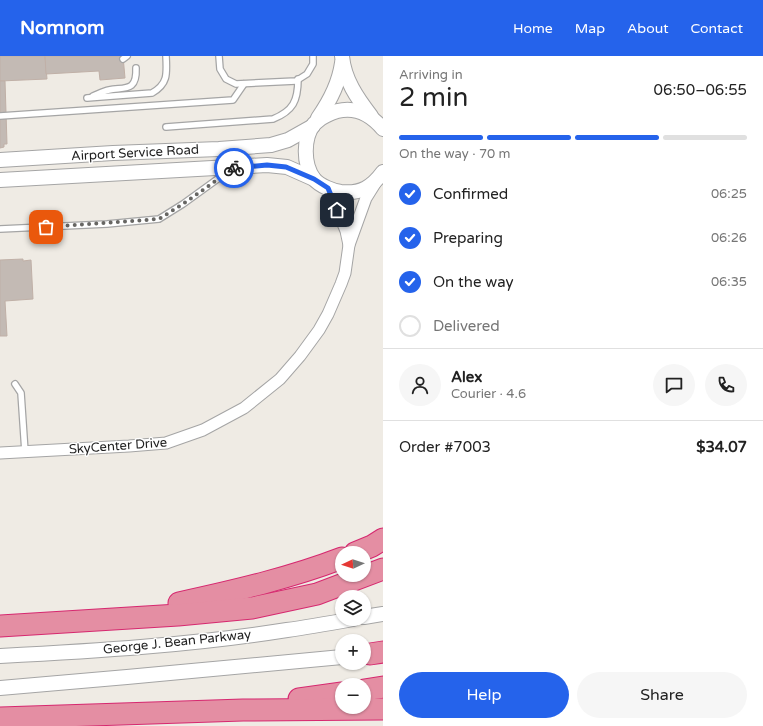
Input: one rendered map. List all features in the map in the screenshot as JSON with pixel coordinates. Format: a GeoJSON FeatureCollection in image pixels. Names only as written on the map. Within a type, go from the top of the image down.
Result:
{"type":"FeatureCollection","features":[{"type":"Feature","properties":{"kind":"highway"},"geometry":{"type":"LineString","coordinates":[[371,546],[383,539]]}},
{"type":"Feature","properties":{"kind":"highway"},"geometry":{"type":"LineString","coordinates":[[66,622],[169,606],[223,594],[322,566],[335,561]]}},
{"type":"Feature","properties":{"kind":"highway"},"geometry":{"type":"LineString","coordinates":[[0,626],[178,615],[252,608],[317,594],[383,569]]}},
{"type":"Feature","properties":{"kind":"highway"},"geometry":{"type":"LineString","coordinates":[[371,689],[383,687]]}},
{"type":"Feature","properties":{"kind":"highway"},"geometry":{"type":"LineString","coordinates":[[203,711],[335,694]]}},
{"type":"Feature","properties":{"kind":"highway"},"geometry":{"type":"LineString","coordinates":[[0,718],[203,711],[383,709]]}},
{"type":"Feature","properties":{"kind":"street","name":"Airport Service Road"},"geometry":{"type":"LineString","coordinates":[[342,58],[349,83],[357,97],[383,129]]}},
{"type":"Feature","properties":{"kind":"street","name":"Airport Service Road"},"geometry":{"type":"LineString","coordinates":[[0,160],[113,153],[219,149],[271,145],[288,140],[314,125],[329,103],[340,73],[342,58]]}},
{"type":"Feature","properties":{"kind":"street"},"geometry":{"type":"LineString","coordinates":[[314,179],[307,164],[305,151],[308,138],[314,125],[323,117],[335,111],[347,109],[360,111],[373,118]]}},
{"type":"Feature","properties":{"kind":"street","name":"Airport Service Road"},"geometry":{"type":"LineString","coordinates":[[0,180],[267,165],[286,167],[314,179],[335,192],[350,193],[364,190],[379,177]]}},
{"type":"Feature","properties":{"kind":"street","name":"SkyCenter Drive"},"geometry":{"type":"LineString","coordinates":[[0,453],[166,443],[204,430],[244,408],[285,374],[319,330],[328,314],[341,284],[345,272],[349,245],[366,198],[379,177]]}},
{"type":"Feature","properties":{"kind":"street","name":"SkyCenter Drive"},"geometry":{"type":"LineString","coordinates":[[328,188],[346,231],[349,245]]}},
{"type":"Feature","properties":{"kind":"street"},"geometry":{"type":"LineString","coordinates":[[371,616],[383,614]]}},
{"type":"Feature","properties":{"kind":"street","name":"George J. Bean Parkway"},"geometry":{"type":"LineString","coordinates":[[0,656],[58,653],[209,640],[335,622]]}},
{"type":"Feature","properties":{"kind":"street"},"geometry":{"type":"LineString","coordinates":[[0,661],[58,653]]}},
{"type":"Feature","properties":{"kind":"street"},"geometry":{"type":"LineString","coordinates":[[0,688],[335,658]]}},
{"type":"Feature","properties":{"kind":"lane"},"geometry":{"type":"LineString","coordinates":[[136,68],[136,76],[132,86],[126,89],[108,90],[88,98],[152,93],[158,90],[164,83],[166,76],[166,56]]}},
{"type":"Feature","properties":{"kind":"lane"},"geometry":{"type":"LineString","coordinates":[[219,56],[220,69],[226,79],[236,84],[296,81],[307,74],[313,64],[313,56]]}},
{"type":"Feature","properties":{"kind":"lane"},"geometry":{"type":"LineString","coordinates":[[166,127],[273,119],[282,115],[289,109],[297,98],[298,79]]}},
{"type":"Feature","properties":{"kind":"lane"},"geometry":{"type":"LineString","coordinates":[[0,116],[233,100],[244,84]]}},
{"type":"Feature","properties":{"kind":"lane"},"geometry":{"type":"LineString","coordinates":[[0,229],[159,219],[235,167]]}},
{"type":"Feature","properties":{"kind":"lane"},"geometry":{"type":"LineString","coordinates":[[15,384],[21,393],[24,452]]}},
{"type":"Feature","properties":{"kind":"building"},"geometry":{"type":"Polygon","coordinates":[[[0,56],[45,56],[47,79],[0,81],[0,56]]]}},
{"type":"Feature","properties":{"kind":"building"},"geometry":{"type":"Polygon","coordinates":[[[45,56],[123,56],[125,78],[100,80],[99,71],[46,74],[45,56]]]}},
{"type":"Feature","properties":{"kind":"building"},"geometry":{"type":"Polygon","coordinates":[[[0,81],[5,81],[7,144],[4,144],[4,147],[0,148],[0,81]]]}},
{"type":"Feature","properties":{"kind":"building"},"geometry":{"type":"Polygon","coordinates":[[[23,259],[23,261],[31,260],[33,299],[5,301],[7,336],[0,336],[0,260],[23,259]]]}},
{"type":"Feature","properties":{"kind":"way so far"},"geometry":{"type":"LineString","coordinates":[[46,227],[106,224],[159,219],[234,168]]}},
{"type":"Feature","properties":{"kind":"route"},"geometry":{"type":"LineString","coordinates":[[234,168],[267,165],[286,167],[314,179],[328,188],[337,210]]}}]}
